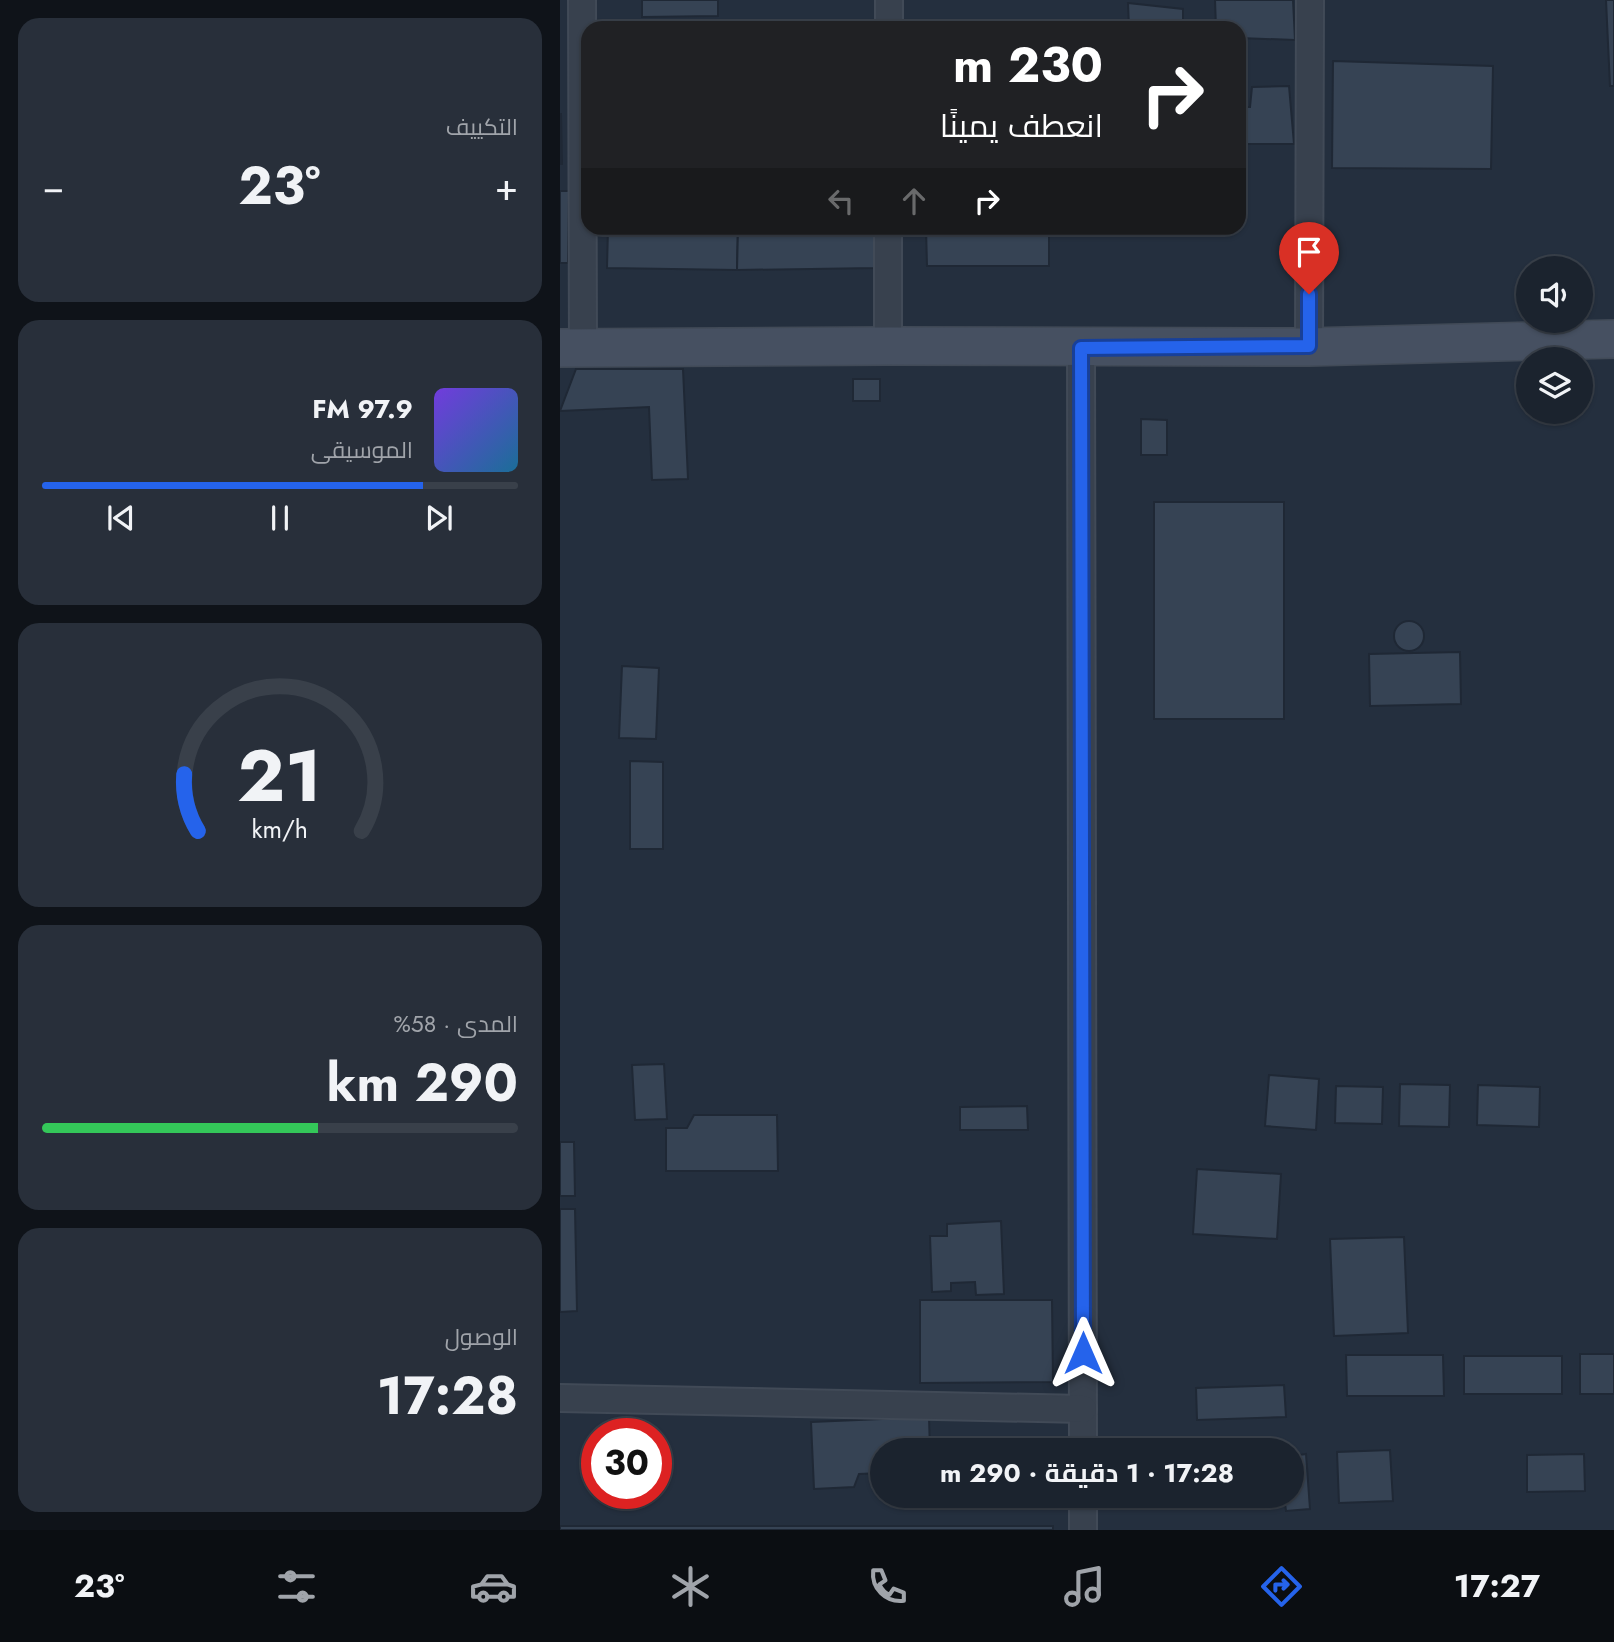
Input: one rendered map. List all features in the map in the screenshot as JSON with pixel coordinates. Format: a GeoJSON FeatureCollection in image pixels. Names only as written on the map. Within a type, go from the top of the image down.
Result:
{"type":"FeatureCollection","features":[{"type":"Feature","properties":{"kind":"main road"},"geometry":{"type":"LineString","coordinates":[[571,348],[1081,348],[1614,339]]}},
{"type":"Feature","properties":{"kind":"street"},"geometry":{"type":"LineString","coordinates":[[581,21],[582,0]]}},
{"type":"Feature","properties":{"kind":"street"},"geometry":{"type":"LineString","coordinates":[[889,0],[889,21]]}},
{"type":"Feature","properties":{"kind":"street"},"geometry":{"type":"LineString","coordinates":[[1309,346],[1310,0]]}},
{"type":"Feature","properties":{"kind":"street"},"geometry":{"type":"LineString","coordinates":[[571,348],[581,32]]}},
{"type":"Feature","properties":{"kind":"street"},"geometry":{"type":"LineString","coordinates":[[888,235],[888,346]]}},
{"type":"Feature","properties":{"kind":"street"},"geometry":{"type":"LineString","coordinates":[[1081,348],[1083,1438]]}},
{"type":"Feature","properties":{"kind":"street"},"geometry":{"type":"LineString","coordinates":[[560,1398],[1083,1409]]}},
{"type":"Feature","properties":{"kind":"street"},"geometry":{"type":"LineString","coordinates":[[1083,1508],[1083,1530]]}},
{"type":"Feature","properties":{"kind":"building"},"geometry":{"type":"Polygon","coordinates":[[[642,0],[718,0],[718,16],[642,17],[642,0]]]}},
{"type":"Feature","properties":{"kind":"building"},"geometry":{"type":"Polygon","coordinates":[[[1215,0],[1293,0],[1295,40],[1246,38],[1246,21],[1216,21],[1215,0]]]}},
{"type":"Feature","properties":{"kind":"building"},"geometry":{"type":"Polygon","coordinates":[[[1606,0],[1614,0],[1614,86],[1610,86],[1606,0]]]}},
{"type":"Feature","properties":{"kind":"building"},"geometry":{"type":"Polygon","coordinates":[[[1128,3],[1183,9],[1183,21],[1129,21],[1128,3]]]}},
{"type":"Feature","properties":{"kind":"building"},"geometry":{"type":"Polygon","coordinates":[[[1333,61],[1493,66],[1491,169],[1332,168],[1333,61]]]}},
{"type":"Feature","properties":{"kind":"building"},"geometry":{"type":"Polygon","coordinates":[[[1289,86],[1294,144],[1246,144],[1246,107],[1250,107],[1252,87],[1289,86]]]}},
{"type":"Feature","properties":{"kind":"building"},"geometry":{"type":"Polygon","coordinates":[[[561,114],[562,164],[560,164],[561,114]]]}},
{"type":"Feature","properties":{"kind":"building"},"geometry":{"type":"Polygon","coordinates":[[[560,191],[569,191],[568,263],[560,263],[560,191]]]}},
{"type":"Feature","properties":{"kind":"building"},"geometry":{"type":"Polygon","coordinates":[[[608,235],[738,235],[737,270],[607,268],[608,235]]]}},
{"type":"Feature","properties":{"kind":"building"},"geometry":{"type":"Polygon","coordinates":[[[738,235],[874,235],[876,268],[737,270],[738,235]]]}},
{"type":"Feature","properties":{"kind":"building"},"geometry":{"type":"Polygon","coordinates":[[[926,235],[1049,235],[1049,266],[927,266],[926,235]]]}},
{"type":"Feature","properties":{"kind":"building"},"geometry":{"type":"Polygon","coordinates":[[[576,369],[683,369],[688,479],[652,480],[649,407],[560,411],[576,369]]]}},
{"type":"Feature","properties":{"kind":"building"},"geometry":{"type":"Polygon","coordinates":[[[853,379],[880,379],[880,401],[853,401],[853,379]]]}},
{"type":"Feature","properties":{"kind":"building"},"geometry":{"type":"Polygon","coordinates":[[[1141,419],[1167,420],[1167,455],[1141,455],[1141,419]]]}},
{"type":"Feature","properties":{"kind":"building"},"geometry":{"type":"Polygon","coordinates":[[[1154,502],[1284,502],[1284,719],[1154,719],[1154,502]]]}},
{"type":"Feature","properties":{"kind":"building"},"geometry":{"type":"Polygon","coordinates":[[[1409,621],[1420,625],[1424,636],[1420,647],[1409,651],[1398,647],[1394,636],[1398,625],[1409,621]]]}},
{"type":"Feature","properties":{"kind":"building"},"geometry":{"type":"Polygon","coordinates":[[[1460,652],[1461,704],[1370,706],[1369,654],[1460,652]]]}},
{"type":"Feature","properties":{"kind":"building"},"geometry":{"type":"Polygon","coordinates":[[[622,666],[659,668],[656,739],[619,738],[622,666]]]}},
{"type":"Feature","properties":{"kind":"building"},"geometry":{"type":"Polygon","coordinates":[[[630,761],[663,762],[663,849],[630,849],[630,761]]]}},
{"type":"Feature","properties":{"kind":"building"},"geometry":{"type":"Polygon","coordinates":[[[664,1064],[667,1119],[635,1120],[632,1065],[664,1064]]]}},
{"type":"Feature","properties":{"kind":"building"},"geometry":{"type":"Polygon","coordinates":[[[1269,1075],[1319,1079],[1316,1130],[1265,1126],[1269,1075]]]}},
{"type":"Feature","properties":{"kind":"building"},"geometry":{"type":"Polygon","coordinates":[[[1400,1084],[1450,1085],[1449,1127],[1399,1126],[1400,1084]]]}},
{"type":"Feature","properties":{"kind":"building"},"geometry":{"type":"Polygon","coordinates":[[[1478,1085],[1540,1087],[1539,1127],[1477,1125],[1478,1085]]]}},
{"type":"Feature","properties":{"kind":"building"},"geometry":{"type":"Polygon","coordinates":[[[1336,1086],[1383,1087],[1382,1124],[1335,1123],[1336,1086]]]}},
{"type":"Feature","properties":{"kind":"building"},"geometry":{"type":"Polygon","coordinates":[[[1027,1106],[1028,1130],[960,1130],[960,1107],[1027,1106]]]}},
{"type":"Feature","properties":{"kind":"building"},"geometry":{"type":"Polygon","coordinates":[[[694,1115],[777,1115],[778,1171],[666,1171],[666,1128],[687,1128],[694,1115]]]}},
{"type":"Feature","properties":{"kind":"building"},"geometry":{"type":"Polygon","coordinates":[[[560,1142],[574,1142],[575,1196],[560,1196],[560,1142]]]}},
{"type":"Feature","properties":{"kind":"building"},"geometry":{"type":"Polygon","coordinates":[[[1197,1169],[1281,1174],[1277,1239],[1193,1234],[1197,1169]]]}},
{"type":"Feature","properties":{"kind":"building"},"geometry":{"type":"Polygon","coordinates":[[[560,1209],[575,1209],[577,1311],[560,1312],[560,1209]]]}},
{"type":"Feature","properties":{"kind":"building"},"geometry":{"type":"Polygon","coordinates":[[[1001,1221],[1004,1294],[976,1295],[975,1282],[951,1283],[951,1291],[932,1292],[930,1236],[947,1236],[947,1224],[1001,1221]]]}},
{"type":"Feature","properties":{"kind":"building"},"geometry":{"type":"Polygon","coordinates":[[[1404,1237],[1408,1333],[1334,1336],[1330,1239],[1404,1237]]]}},
{"type":"Feature","properties":{"kind":"building"},"geometry":{"type":"Polygon","coordinates":[[[920,1300],[1052,1300],[1053,1382],[920,1383],[920,1300]]]}},
{"type":"Feature","properties":{"kind":"building"},"geometry":{"type":"Polygon","coordinates":[[[1580,1354],[1614,1354],[1614,1394],[1580,1394],[1580,1354]]]}},
{"type":"Feature","properties":{"kind":"building"},"geometry":{"type":"Polygon","coordinates":[[[1346,1355],[1443,1355],[1444,1396],[1347,1396],[1346,1355]]]}},
{"type":"Feature","properties":{"kind":"building"},"geometry":{"type":"Polygon","coordinates":[[[1464,1356],[1562,1356],[1562,1394],[1464,1394],[1464,1356]]]}},
{"type":"Feature","properties":{"kind":"building"},"geometry":{"type":"Polygon","coordinates":[[[1284,1385],[1286,1417],[1197,1420],[1196,1388],[1284,1385]]]}},
{"type":"Feature","properties":{"kind":"building"},"geometry":{"type":"Polygon","coordinates":[[[929,1417],[930,1438],[870,1438],[870,1474],[859,1474],[854,1487],[814,1489],[811,1422],[929,1417]]]}},
{"type":"Feature","properties":{"kind":"building"},"geometry":{"type":"Polygon","coordinates":[[[1390,1450],[1393,1501],[1339,1503],[1337,1452],[1390,1450]]]}},
{"type":"Feature","properties":{"kind":"building"},"geometry":{"type":"Polygon","coordinates":[[[1304,1454],[1310,1509],[1286,1511],[1286,1508],[1304,1508],[1304,1454]]]}},
{"type":"Feature","properties":{"kind":"building"},"geometry":{"type":"Polygon","coordinates":[[[1584,1454],[1585,1491],[1527,1492],[1527,1455],[1584,1454]]]}},
{"type":"Feature","properties":{"kind":"building"},"geometry":{"type":"Polygon","coordinates":[[[560,1526],[1053,1526],[1053,1530],[560,1530],[560,1526]]]}},
{"type":"Feature","properties":{"kind":"route"},"geometry":{"type":"LineString","coordinates":[[1083,1353],[1081,348],[1309,346],[1309,294]]}}]}
